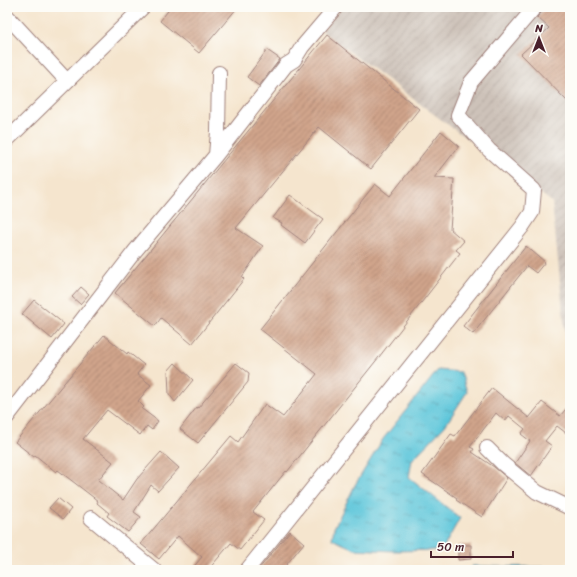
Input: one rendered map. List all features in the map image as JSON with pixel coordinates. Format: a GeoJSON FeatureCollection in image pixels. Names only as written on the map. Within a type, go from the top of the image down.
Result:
{"type":"FeatureCollection","features":[{"type":"Feature","properties":{"kind":"lane"},"geometry":{"type":"LineString","coordinates":[[7,140],[143,7]]}},
{"type":"Feature","properties":{"kind":"lane"},"geometry":{"type":"LineString","coordinates":[[7,416],[135,251],[216,155],[286,65],[294,60],[302,47],[336,7]]}},
{"type":"Feature","properties":{"kind":"lane"},"geometry":{"type":"LineString","coordinates":[[247,570],[488,270],[532,212],[534,190],[489,150],[458,115],[471,82],[535,7]]}},
{"type":"Feature","properties":{"kind":"lane"},"geometry":{"type":"LineString","coordinates":[[7,16],[67,81]]}},
{"type":"Feature","properties":{"kind":"lane"},"geometry":{"type":"LineString","coordinates":[[216,155],[219,73]]}},
{"type":"Feature","properties":{"kind":"lane"},"geometry":{"type":"LineString","coordinates":[[487,448],[503,464],[537,492],[570,508]]}},
{"type":"Feature","properties":{"kind":"lane"},"geometry":{"type":"LineString","coordinates":[[91,518],[154,570]]}},
{"type":"Feature","properties":{"kind":"shaded area"},"geometry":{"type":"Polygon","coordinates":[[[343,7],[570,7],[570,380],[552,202],[322,31],[343,7]]]}},
{"type":"Feature","properties":{"kind":"water"},"geometry":{"type":"Polygon","coordinates":[[[438,370],[461,372],[467,392],[445,426],[412,460],[409,477],[460,518],[442,550],[394,551],[354,549],[332,539],[334,528],[355,485],[383,439],[438,370]]]}},
{"type":"Feature","properties":{"kind":"water"},"geometry":{"type":"Polygon","coordinates":[[[472,566],[550,567],[567,570],[471,570],[472,566]]]}},
{"type":"Feature","properties":{"kind":"building"},"geometry":{"type":"Polygon","coordinates":[[[171,7],[238,7],[199,53],[160,21],[171,7]]]}},
{"type":"Feature","properties":{"kind":"building"},"geometry":{"type":"Polygon","coordinates":[[[547,7],[570,7],[570,104],[521,54],[549,28],[537,17],[547,7]]]}},
{"type":"Feature","properties":{"kind":"building"},"geometry":{"type":"Polygon","coordinates":[[[327,35],[419,109],[371,169],[319,127],[236,228],[263,246],[242,277],[244,279],[192,344],[161,318],[155,326],[115,293],[327,35]]]}},
{"type":"Feature","properties":{"kind":"building"},"geometry":{"type":"Polygon","coordinates":[[[267,50],[280,59],[259,86],[247,77],[267,50]]]}},
{"type":"Feature","properties":{"kind":"building"},"geometry":{"type":"Polygon","coordinates":[[[441,131],[459,146],[434,178],[454,179],[450,229],[464,241],[456,250],[460,253],[379,357],[253,512],[264,520],[240,550],[231,543],[208,570],[191,570],[202,557],[178,536],[159,559],[141,544],[231,436],[238,442],[265,404],[283,417],[317,374],[260,329],[375,184],[390,196],[441,131]]]}},
{"type":"Feature","properties":{"kind":"building"},"geometry":{"type":"Polygon","coordinates":[[[290,195],[323,219],[305,243],[281,225],[282,223],[273,218],[290,195]]]}},
{"type":"Feature","properties":{"kind":"building"},"geometry":{"type":"Polygon","coordinates":[[[526,246],[545,262],[536,273],[527,266],[473,334],[463,326],[526,246]]]}},
{"type":"Feature","properties":{"kind":"building"},"geometry":{"type":"Polygon","coordinates":[[[81,287],[89,294],[80,304],[72,297],[81,287]]]}},
{"type":"Feature","properties":{"kind":"building"},"geometry":{"type":"Polygon","coordinates":[[[34,300],[64,324],[52,339],[22,314],[34,300]]]}},
{"type":"Feature","properties":{"kind":"building"},"geometry":{"type":"Polygon","coordinates":[[[104,335],[127,354],[128,352],[144,365],[137,374],[151,385],[138,401],[144,407],[142,409],[158,421],[152,430],[147,426],[140,435],[107,410],[83,439],[113,462],[98,480],[123,500],[137,479],[161,452],[179,468],[158,491],[151,485],[134,512],[141,517],[128,532],[107,516],[109,513],[97,503],[98,501],[58,470],[56,472],[35,455],[34,457],[15,442],[104,335]]]}},
{"type":"Feature","properties":{"kind":"building"},"geometry":{"type":"Polygon","coordinates":[[[175,363],[193,380],[175,402],[169,394],[168,371],[175,363]]]}},
{"type":"Feature","properties":{"kind":"building"},"geometry":{"type":"Polygon","coordinates":[[[236,363],[249,373],[248,382],[198,443],[180,429],[197,407],[198,408],[236,363]]]}},
{"type":"Feature","properties":{"kind":"building"},"geometry":{"type":"Polygon","coordinates":[[[492,388],[529,418],[542,402],[560,416],[570,404],[570,436],[557,426],[545,441],[552,446],[531,476],[515,463],[530,441],[521,434],[525,429],[509,416],[505,421],[496,413],[470,447],[474,449],[472,452],[507,478],[482,517],[456,500],[457,498],[422,474],[451,434],[455,436],[492,388]]]}},
{"type":"Feature","properties":{"kind":"building"},"geometry":{"type":"Polygon","coordinates":[[[58,498],[71,509],[63,519],[49,508],[58,498]]]}},
{"type":"Feature","properties":{"kind":"building"},"geometry":{"type":"Polygon","coordinates":[[[290,531],[304,543],[282,570],[258,570],[290,531]]]}},
{"type":"Feature","properties":{"kind":"building"},"geometry":{"type":"Polygon","coordinates":[[[458,545],[471,545],[471,559],[458,560],[458,545]]]}}]}
